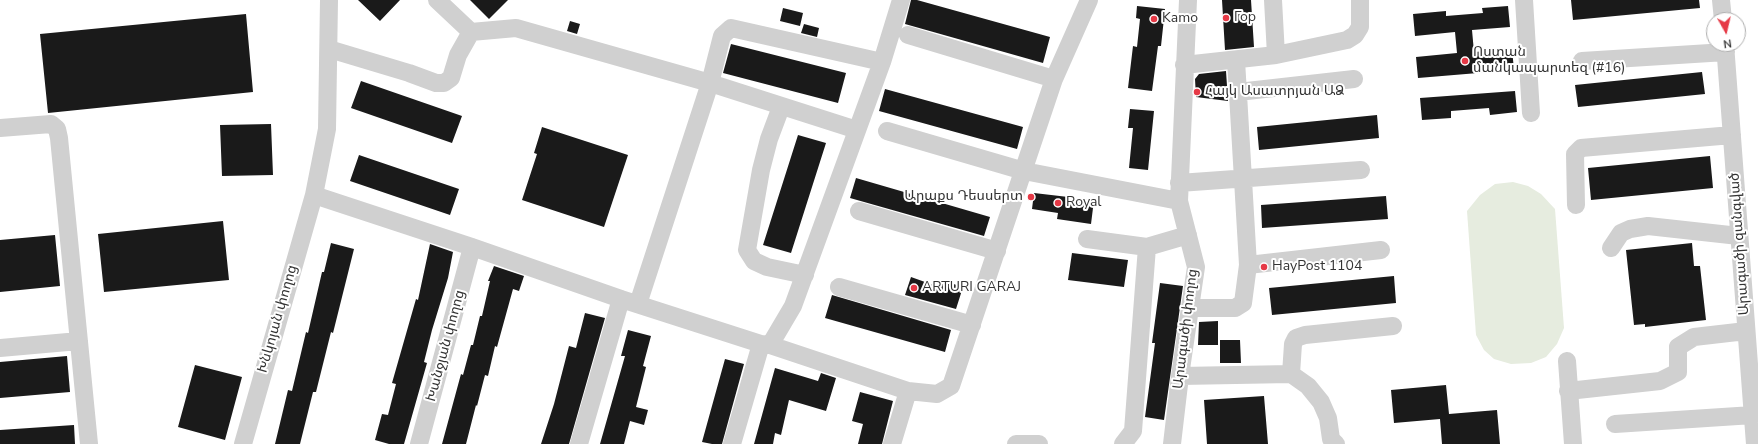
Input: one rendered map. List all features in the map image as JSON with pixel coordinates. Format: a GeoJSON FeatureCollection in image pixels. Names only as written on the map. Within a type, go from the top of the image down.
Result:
{"type":"FeatureCollection","features":[{"type":"Feature","properties":{"kind":"street","name":"Խնկոյան փողոց"},"geometry":{"type":"LineString","coordinates":[[243,444],[314,195],[327,129],[330,0]]}},
{"type":"Feature","properties":{"kind":"street"},"geometry":{"type":"LineString","coordinates":[[438,0],[471,32],[516,28],[710,83],[781,107],[857,130]]}},
{"type":"Feature","properties":{"kind":"street"},"geometry":{"type":"LineString","coordinates":[[732,444],[765,345],[793,306],[805,275],[882,62],[901,0]]}},
{"type":"Feature","properties":{"kind":"street"},"geometry":{"type":"LineString","coordinates":[[314,195],[472,247],[621,299],[908,391],[937,394],[951,386],[1054,79],[1088,0]]}},
{"type":"Feature","properties":{"kind":"street","name":"Արագածի փողոց"},"geometry":{"type":"LineString","coordinates":[[1172,444],[1180,376],[1196,267],[1179,201],[1188,0]]}},
{"type":"Feature","properties":{"kind":"street"},"geometry":{"type":"LineString","coordinates":[[1273,0],[1276,55]]}},
{"type":"Feature","properties":{"kind":"street"},"geometry":{"type":"LineString","coordinates":[[1524,0],[1531,113]]}},
{"type":"Feature","properties":{"kind":"street"},"geometry":{"type":"LineString","coordinates":[[1721,0],[1722,12]]}},
{"type":"Feature","properties":{"kind":"street"},"geometry":{"type":"LineString","coordinates":[[1184,65],[1276,55],[1347,40],[1355,35],[1360,27],[1360,1]]}},
{"type":"Feature","properties":{"kind":"street"},"geometry":{"type":"LineString","coordinates":[[638,304],[710,83],[722,36],[731,28],[882,62]]}},
{"type":"Feature","properties":{"kind":"street"},"geometry":{"type":"LineString","coordinates":[[328,49],[409,73],[436,83],[444,83],[451,78],[458,55],[471,32]]}},
{"type":"Feature","properties":{"kind":"street"},"geometry":{"type":"LineString","coordinates":[[908,35],[1054,79]]}},
{"type":"Feature","properties":{"kind":"street"},"geometry":{"type":"LineString","coordinates":[[1582,61],[1706,50]]}},
{"type":"Feature","properties":{"kind":"street","name":"Արագածի զանգված"},"geometry":{"type":"LineString","coordinates":[[1725,52],[1755,444]]}},
{"type":"Feature","properties":{"kind":"street"},"geometry":{"type":"LineString","coordinates":[[1190,308],[1234,308],[1242,303],[1248,265],[1236,60]]}},
{"type":"Feature","properties":{"kind":"street"},"geometry":{"type":"LineString","coordinates":[[1238,92],[1354,79]]}},
{"type":"Feature","properties":{"kind":"street"},"geometry":{"type":"LineString","coordinates":[[781,107],[769,139],[761,170],[747,250],[754,261],[767,268],[805,275]]}},
{"type":"Feature","properties":{"kind":"street"},"geometry":{"type":"LineString","coordinates":[[0,128],[51,124],[57,130],[60,138],[89,444]]}},
{"type":"Feature","properties":{"kind":"street"},"geometry":{"type":"LineString","coordinates":[[887,131],[1024,171],[1179,201]]}},
{"type":"Feature","properties":{"kind":"street"},"geometry":{"type":"LineString","coordinates":[[1576,205],[1575,154],[1582,148],[1732,135]]}},
{"type":"Feature","properties":{"kind":"street"},"geometry":{"type":"LineString","coordinates":[[1179,183],[1361,170]]}},
{"type":"Feature","properties":{"kind":"street"},"geometry":{"type":"LineString","coordinates":[[859,212],[997,251]]}},
{"type":"Feature","properties":{"kind":"street"},"geometry":{"type":"LineString","coordinates":[[1611,248],[1621,233],[1630,228],[1648,226],[1739,236]]}},
{"type":"Feature","properties":{"kind":"street"},"geometry":{"type":"LineString","coordinates":[[1087,239],[1147,247],[1188,235]]}},
{"type":"Feature","properties":{"kind":"street","name":"Խանջյան փողոց"},"geometry":{"type":"LineString","coordinates":[[419,444],[472,247]]}},
{"type":"Feature","properties":{"kind":"street"},"geometry":{"type":"LineString","coordinates":[[1123,444],[1133,431],[1147,247]]}},
{"type":"Feature","properties":{"kind":"street"},"geometry":{"type":"LineString","coordinates":[[1248,265],[1381,250]]}},
{"type":"Feature","properties":{"kind":"street"},"geometry":{"type":"LineString","coordinates":[[839,287],[972,325]]}},
{"type":"Feature","properties":{"kind":"street"},"geometry":{"type":"LineString","coordinates":[[578,444],[621,299]]}},
{"type":"Feature","properties":{"kind":"street"},"geometry":{"type":"LineString","coordinates":[[1291,374],[1293,344],[1296,338],[1305,335],[1393,326]]}},
{"type":"Feature","properties":{"kind":"street"},"geometry":{"type":"LineString","coordinates":[[1568,391],[1660,381],[1678,372],[1678,347],[1694,337],[1746,331]]}},
{"type":"Feature","properties":{"kind":"street"},"geometry":{"type":"LineString","coordinates":[[0,348],[79,341]]}},
{"type":"Feature","properties":{"kind":"street"},"geometry":{"type":"LineString","coordinates":[[1567,361],[1573,444]]}},
{"type":"Feature","properties":{"kind":"street"},"geometry":{"type":"LineString","coordinates":[[1180,376],[1291,374],[1308,386],[1321,402],[1328,418],[1331,439],[1336,444]]}},
{"type":"Feature","properties":{"kind":"street"},"geometry":{"type":"LineString","coordinates":[[892,444],[908,391]]}},
{"type":"Feature","properties":{"kind":"street"},"geometry":{"type":"LineString","coordinates":[[1615,424],[1753,415]]}},
{"type":"Feature","properties":{"kind":"street"},"geometry":{"type":"LineString","coordinates":[[1016,444],[1039,444]]}},
{"type":"Feature","properties":{"kind":"shaded area"},"geometry":{"type":"Polygon","coordinates":[[[1513,182],[1528,186],[1541,194],[1555,209],[1564,328],[1557,344],[1546,357],[1531,363],[1511,364],[1494,359],[1484,350],[1476,335],[1467,211],[1480,195],[1495,184],[1513,182]]]}},
{"type":"Feature","properties":{"kind":"building"},"geometry":{"type":"Polygon","coordinates":[[[358,0],[400,0],[380,21],[358,0]]]}},
{"type":"Feature","properties":{"kind":"building"},"geometry":{"type":"Polygon","coordinates":[[[470,0],[508,0],[489,19],[470,0]]]}},
{"type":"Feature","properties":{"kind":"building"},"geometry":{"type":"Polygon","coordinates":[[[911,0],[917,0],[1050,37],[1043,63],[905,24],[911,0]]]}},
{"type":"Feature","properties":{"kind":"building"},"geometry":{"type":"Polygon","coordinates":[[[1222,0],[1251,0],[1254,47],[1225,50],[1222,0]]]}},
{"type":"Feature","properties":{"kind":"building"},"geometry":{"type":"Polygon","coordinates":[[[1571,0],[1699,0],[1700,8],[1573,20],[1571,0]]]}},
{"type":"Feature","properties":{"kind":"building"},"geometry":{"type":"Polygon","coordinates":[[[1137,6],[1165,9],[1161,46],[1158,46],[1152,91],[1128,88],[1133,46],[1137,47],[1140,19],[1136,18],[1137,6]]]}},
{"type":"Feature","properties":{"kind":"building","name":"Ոստան մանկապարտեզ (#16)"},"geometry":{"type":"Polygon","coordinates":[[[1508,6],[1510,27],[1472,30],[1474,52],[1512,49],[1514,70],[1418,78],[1416,57],[1457,53],[1455,32],[1415,36],[1413,14],[1446,11],[1446,16],[1483,13],[1482,8],[1508,6]]]}},
{"type":"Feature","properties":{"kind":"building"},"geometry":{"type":"Polygon","coordinates":[[[783,8],[803,13],[800,26],[780,21],[783,8]]]}},
{"type":"Feature","properties":{"kind":"building"},"geometry":{"type":"Polygon","coordinates":[[[246,14],[253,92],[48,113],[40,34],[246,14]]]}},
{"type":"Feature","properties":{"kind":"building"},"geometry":{"type":"Polygon","coordinates":[[[570,21],[580,24],[577,34],[567,31],[570,21]]]}},
{"type":"Feature","properties":{"kind":"building"},"geometry":{"type":"Polygon","coordinates":[[[804,24],[819,28],[817,37],[801,33],[804,24]]]}},
{"type":"Feature","properties":{"kind":"building"},"geometry":{"type":"Polygon","coordinates":[[[731,44],[846,73],[838,103],[723,73],[731,44]]]}},
{"type":"Feature","properties":{"kind":"building"},"geometry":{"type":"Polygon","coordinates":[[[1226,71],[1228,101],[1196,97],[1195,79],[1199,74],[1226,71]]]}},
{"type":"Feature","properties":{"kind":"building"},"geometry":{"type":"Polygon","coordinates":[[[1702,72],[1705,94],[1578,107],[1575,85],[1702,72]]]}},
{"type":"Feature","properties":{"kind":"building"},"geometry":{"type":"Polygon","coordinates":[[[361,81],[462,116],[452,143],[351,108],[361,81]]]}},
{"type":"Feature","properties":{"kind":"building"},"geometry":{"type":"Polygon","coordinates":[[[885,89],[1023,127],[1017,149],[879,111],[885,89]]]}},
{"type":"Feature","properties":{"kind":"building"},"geometry":{"type":"Polygon","coordinates":[[[1515,91],[1517,112],[1490,115],[1489,108],[1451,111],[1451,118],[1422,120],[1420,98],[1515,91]]]}},
{"type":"Feature","properties":{"kind":"building"},"geometry":{"type":"Polygon","coordinates":[[[1130,109],[1154,111],[1148,170],[1129,168],[1133,128],[1128,128],[1130,109]]]}},
{"type":"Feature","properties":{"kind":"building"},"geometry":{"type":"Polygon","coordinates":[[[1377,115],[1379,138],[1259,150],[1257,127],[1377,115]]]}},
{"type":"Feature","properties":{"kind":"building"},"geometry":{"type":"Polygon","coordinates":[[[271,124],[273,175],[222,176],[220,125],[271,124]]]}},
{"type":"Feature","properties":{"kind":"building"},"geometry":{"type":"Polygon","coordinates":[[[542,127],[628,155],[604,227],[522,200],[537,154],[534,153],[542,127]]]}},
{"type":"Feature","properties":{"kind":"building"},"geometry":{"type":"Polygon","coordinates":[[[798,135],[826,143],[791,253],[763,245],[798,135]]]}},
{"type":"Feature","properties":{"kind":"building"},"geometry":{"type":"Polygon","coordinates":[[[359,155],[459,189],[450,215],[350,181],[359,155]]]}},
{"type":"Feature","properties":{"kind":"building"},"geometry":{"type":"Polygon","coordinates":[[[1710,156],[1713,188],[1591,200],[1588,168],[1710,156]]]}},
{"type":"Feature","properties":{"kind":"building"},"geometry":{"type":"Polygon","coordinates":[[[856,178],[990,217],[984,236],[850,198],[856,178]]]}},
{"type":"Feature","properties":{"kind":"building"},"geometry":{"type":"Polygon","coordinates":[[[1034,193],[1094,200],[1091,224],[1057,219],[1058,213],[1032,209],[1034,193]]]}},
{"type":"Feature","properties":{"kind":"building"},"geometry":{"type":"Polygon","coordinates":[[[1386,196],[1388,219],[1262,228],[1261,205],[1386,196]]]}},
{"type":"Feature","properties":{"kind":"building"},"geometry":{"type":"Polygon","coordinates":[[[223,221],[229,280],[104,292],[98,234],[223,221]]]}},
{"type":"Feature","properties":{"kind":"building"},"geometry":{"type":"Polygon","coordinates":[[[55,235],[60,286],[0,292],[0,240],[55,235]]]}},
{"type":"Feature","properties":{"kind":"building"},"geometry":{"type":"Polygon","coordinates":[[[331,243],[354,249],[333,333],[331,332],[316,392],[313,392],[300,444],[275,444],[288,390],[292,391],[306,332],[308,333],[322,272],[324,272],[331,243]]]}},
{"type":"Feature","properties":{"kind":"building"},"geometry":{"type":"Polygon","coordinates":[[[1692,243],[1694,266],[1700,266],[1706,320],[1645,327],[1645,324],[1634,325],[1626,250],[1692,243]]]}},
{"type":"Feature","properties":{"kind":"building"},"geometry":{"type":"Polygon","coordinates":[[[430,244],[453,252],[448,278],[432,330],[424,362],[427,363],[404,444],[389,444],[375,440],[382,414],[388,415],[396,384],[392,383],[416,299],[418,300],[430,244]]]}},
{"type":"Feature","properties":{"kind":"building"},"geometry":{"type":"Polygon","coordinates":[[[1072,253],[1128,260],[1124,287],[1068,280],[1072,253]]]}},
{"type":"Feature","properties":{"kind":"building"},"geometry":{"type":"Polygon","coordinates":[[[494,266],[524,276],[519,291],[513,289],[497,347],[495,346],[488,376],[485,375],[466,444],[442,444],[461,374],[463,375],[471,345],[473,345],[480,316],[482,316],[490,281],[488,281],[494,266]]]}},
{"type":"Feature","properties":{"kind":"building"},"geometry":{"type":"Polygon","coordinates":[[[1394,276],[1396,303],[1272,315],[1269,288],[1394,276]]]}},
{"type":"Feature","properties":{"kind":"building"},"geometry":{"type":"Polygon","coordinates":[[[911,277],[939,287],[941,280],[963,287],[956,309],[905,295],[911,277]]]}},
{"type":"Feature","properties":{"kind":"building"},"geometry":{"type":"Polygon","coordinates":[[[1160,283],[1183,286],[1164,420],[1145,417],[1155,343],[1152,343],[1160,283]]]}},
{"type":"Feature","properties":{"kind":"building"},"geometry":{"type":"Polygon","coordinates":[[[832,295],[951,330],[945,352],[825,318],[832,295]]]}},
{"type":"Feature","properties":{"kind":"building"},"geometry":{"type":"Polygon","coordinates":[[[585,313],[605,318],[569,444],[541,444],[554,404],[569,346],[576,348],[585,313]]]}},
{"type":"Feature","properties":{"kind":"building"},"geometry":{"type":"Polygon","coordinates":[[[1218,321],[1218,345],[1198,345],[1199,322],[1218,321]]]}},
{"type":"Feature","properties":{"kind":"building"},"geometry":{"type":"Polygon","coordinates":[[[628,330],[651,336],[643,366],[646,367],[636,407],[648,410],[644,425],[630,421],[624,444],[600,444],[625,356],[621,356],[628,330]]]}},
{"type":"Feature","properties":{"kind":"building"},"geometry":{"type":"Polygon","coordinates":[[[1220,340],[1240,340],[1241,363],[1220,363],[1220,340]]]}},
{"type":"Feature","properties":{"kind":"building"},"geometry":{"type":"Polygon","coordinates":[[[67,356],[70,392],[0,398],[0,362],[67,356]]]}},
{"type":"Feature","properties":{"kind":"building"},"geometry":{"type":"Polygon","coordinates":[[[725,359],[744,364],[722,444],[702,442],[725,359]]]}},
{"type":"Feature","properties":{"kind":"building"},"geometry":{"type":"Polygon","coordinates":[[[195,365],[242,377],[225,440],[178,427],[195,365]]]}},
{"type":"Feature","properties":{"kind":"building"},"geometry":{"type":"Polygon","coordinates":[[[775,368],[818,381],[821,373],[836,378],[826,411],[789,400],[781,435],[775,433],[773,444],[754,444],[775,368]]]}},
{"type":"Feature","properties":{"kind":"building"},"geometry":{"type":"Polygon","coordinates":[[[1446,385],[1449,414],[1497,410],[1500,444],[1442,444],[1440,419],[1394,423],[1391,390],[1446,385]]]}},
{"type":"Feature","properties":{"kind":"building"},"geometry":{"type":"Polygon","coordinates":[[[860,392],[893,401],[882,444],[858,444],[863,424],[852,421],[860,392]]]}},
{"type":"Feature","properties":{"kind":"building"},"geometry":{"type":"Polygon","coordinates":[[[1264,396],[1268,444],[1207,444],[1204,400],[1264,396]]]}},
{"type":"Feature","properties":{"kind":"building"},"geometry":{"type":"Polygon","coordinates":[[[74,425],[75,444],[0,444],[0,430],[74,425]]]}},
{"type":"Feature","properties":{"kind":"place","name":"Гор"},"geometry":{"type":"Point","coordinates":[1226,18]}},
{"type":"Feature","properties":{"kind":"place","name":"Kamo"},"geometry":{"type":"Point","coordinates":[1154,19]}},
{"type":"Feature","properties":{"kind":"place","name":"Ոստան մանկապարտեզ (#16)"},"geometry":{"type":"Point","coordinates":[1465,61]}},
{"type":"Feature","properties":{"kind":"place","name":"Հայկ Ասատրյան ԱՁ"},"geometry":{"type":"Point","coordinates":[1197,92]}},
{"type":"Feature","properties":{"kind":"place","name":"Արաքս Դեսսերտ"},"geometry":{"type":"Point","coordinates":[1031,197]}},
{"type":"Feature","properties":{"kind":"place","name":"Royal"},"geometry":{"type":"Point","coordinates":[1058,203]}},
{"type":"Feature","properties":{"kind":"place","name":"HayPost 1104"},"geometry":{"type":"Point","coordinates":[1264,267]}},
{"type":"Feature","properties":{"kind":"place","name":"ARTURI GARAJ"},"geometry":{"type":"Point","coordinates":[914,288]}}]}
